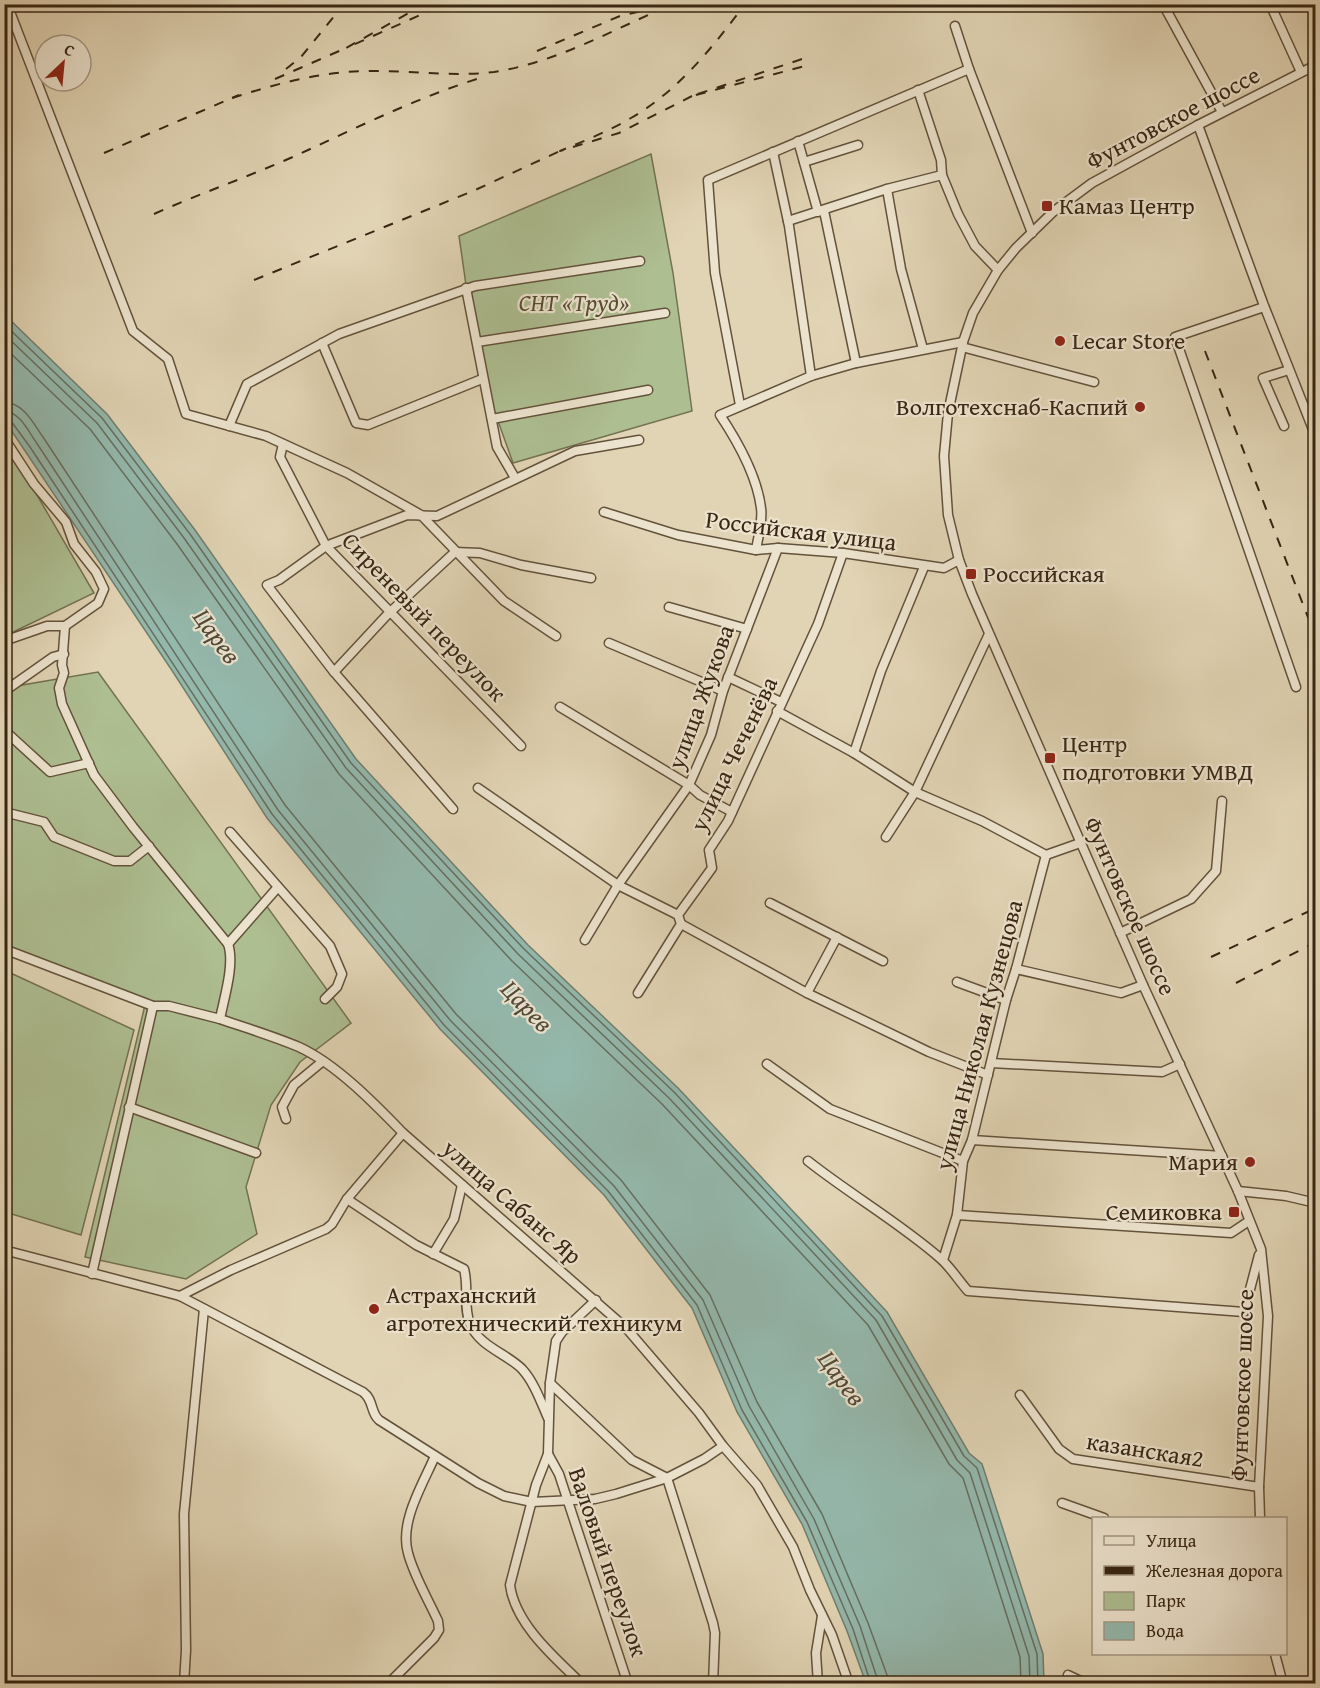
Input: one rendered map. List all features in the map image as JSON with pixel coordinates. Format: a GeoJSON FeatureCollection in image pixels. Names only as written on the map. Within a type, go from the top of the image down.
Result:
{"type":"FeatureCollection","features":[{"type":"Feature","properties":{"kind":"street"},"geometry":{"type":"LineString","coordinates":[[7,4],[133,331],[168,359],[186,414],[266,436],[347,473],[421,515],[504,601],[556,636]]}},
{"type":"Feature","properties":{"kind":"street"},"geometry":{"type":"LineString","coordinates":[[1163,4],[1222,112]]}},
{"type":"Feature","properties":{"kind":"street"},"geometry":{"type":"LineString","coordinates":[[1270,4],[1301,72]]}},
{"type":"Feature","properties":{"kind":"street"},"geometry":{"type":"LineString","coordinates":[[955,26],[969,69],[1032,233]]}},
{"type":"Feature","properties":{"kind":"street","name":"Фунтовское шоссе"},"geometry":{"type":"LineString","coordinates":[[1260,1517],[1259,1487],[1268,1316],[1261,1249],[1238,1191],[1080,843],[959,560],[948,515],[944,456],[948,413],[963,344],[973,313],[998,270],[1016,248],[1053,212],[1092,183],[1222,112],[1316,65]]}},
{"type":"Feature","properties":{"kind":"street"},"geometry":{"type":"LineString","coordinates":[[740,405],[715,273],[708,180],[969,69]]}},
{"type":"Feature","properties":{"kind":"street"},"geometry":{"type":"LineString","coordinates":[[918,90],[941,160],[942,176],[958,214],[975,246],[998,270]]}},
{"type":"Feature","properties":{"kind":"street"},"geometry":{"type":"LineString","coordinates":[[1198,125],[1264,307],[1316,437]]}},
{"type":"Feature","properties":{"kind":"street"},"geometry":{"type":"LineString","coordinates":[[798,141],[821,211],[856,363]]}},
{"type":"Feature","properties":{"kind":"street"},"geometry":{"type":"LineString","coordinates":[[804,162],[858,145]]}},
{"type":"Feature","properties":{"kind":"street"},"geometry":{"type":"LineString","coordinates":[[773,152],[788,221],[811,376]]}},
{"type":"Feature","properties":{"kind":"street"},"geometry":{"type":"LineString","coordinates":[[788,221],[887,189],[942,176]]}},
{"type":"Feature","properties":{"kind":"street"},"geometry":{"type":"LineString","coordinates":[[887,189],[901,270],[922,349]]}},
{"type":"Feature","properties":{"kind":"street"},"geometry":{"type":"LineString","coordinates":[[229,426],[247,384],[339,334],[466,288],[640,261]]}},
{"type":"Feature","properties":{"kind":"street"},"geometry":{"type":"LineString","coordinates":[[466,288],[497,447],[515,478]]}},
{"type":"Feature","properties":{"kind":"street"},"geometry":{"type":"LineString","coordinates":[[1264,307],[1175,337],[1296,687]]}},
{"type":"Feature","properties":{"kind":"street"},"geometry":{"type":"LineString","coordinates":[[477,342],[665,313]]}},
{"type":"Feature","properties":{"kind":"street"},"geometry":{"type":"LineString","coordinates":[[322,344],[356,423],[368,425],[483,380]]}},
{"type":"Feature","properties":{"kind":"street"},"geometry":{"type":"LineString","coordinates":[[756,550],[762,510],[753,479],[733,434],[720,415],[740,405],[811,376],[856,363],[922,349],[963,344],[1094,382]]}},
{"type":"Feature","properties":{"kind":"street"},"geometry":{"type":"LineString","coordinates":[[1284,426],[1263,378],[1289,370]]}},
{"type":"Feature","properties":{"kind":"street"},"geometry":{"type":"LineString","coordinates":[[492,419],[648,390]]}},
{"type":"Feature","properties":{"kind":"street"},"geometry":{"type":"LineString","coordinates":[[4,438],[34,484],[66,522],[74,544],[96,572],[104,589],[98,603],[65,626],[47,626],[6,638]]}},
{"type":"Feature","properties":{"kind":"street"},"geometry":{"type":"LineString","coordinates":[[453,809],[334,672],[267,585],[279,580],[326,546],[406,515],[436,516],[575,451],[639,440]]}},
{"type":"Feature","properties":{"kind":"street","name":"Сиреневый переулок"},"geometry":{"type":"LineString","coordinates":[[283,444],[280,457],[326,546],[521,746]]}},
{"type":"Feature","properties":{"kind":"street","name":"Российская улица"},"geometry":{"type":"LineString","coordinates":[[604,512],[678,535],[756,550],[778,548],[843,553],[924,567],[944,568],[959,560]]}},
{"type":"Feature","properties":{"kind":"street","name":"улица Жукова"},"geometry":{"type":"LineString","coordinates":[[585,940],[618,885],[689,785],[711,735],[728,677],[778,548]]}},
{"type":"Feature","properties":{"kind":"street"},"geometry":{"type":"LineString","coordinates":[[334,672],[389,613],[455,552],[480,553],[521,565],[591,578]]}},
{"type":"Feature","properties":{"kind":"street","name":"улица Чеченёва"},"geometry":{"type":"LineString","coordinates":[[638,993],[712,868],[709,850],[732,812],[818,624],[843,553]]}},
{"type":"Feature","properties":{"kind":"street"},"geometry":{"type":"LineString","coordinates":[[854,753],[881,671],[924,567]]}},
{"type":"Feature","properties":{"kind":"street"},"geometry":{"type":"LineString","coordinates":[[669,607],[747,629]]}},
{"type":"Feature","properties":{"kind":"street"},"geometry":{"type":"LineString","coordinates":[[65,626],[62,664],[64,673],[59,688],[62,704],[94,775],[228,944],[230,963],[219,1019]]}},
{"type":"Feature","properties":{"kind":"street"},"geometry":{"type":"LineString","coordinates":[[886,837],[915,792],[989,634]]}},
{"type":"Feature","properties":{"kind":"street"},"geometry":{"type":"LineString","coordinates":[[609,644],[723,691]]}},
{"type":"Feature","properties":{"kind":"street"},"geometry":{"type":"LineString","coordinates":[[4,688],[9,688],[53,657],[64,654]]}},
{"type":"Feature","properties":{"kind":"street"},"geometry":{"type":"LineString","coordinates":[[728,677],[781,702]]}},
{"type":"Feature","properties":{"kind":"street"},"geometry":{"type":"LineString","coordinates":[[560,707],[689,785],[700,795],[732,812]]}},
{"type":"Feature","properties":{"kind":"street"},"geometry":{"type":"LineString","coordinates":[[777,711],[854,753],[915,792],[982,821],[1046,855],[1080,843]]}},
{"type":"Feature","properties":{"kind":"street"},"geometry":{"type":"LineString","coordinates":[[4,730],[50,772],[89,763]]}},
{"type":"Feature","properties":{"kind":"street"},"geometry":{"type":"LineString","coordinates":[[478,788],[618,885],[807,993],[929,1052],[988,1075]]}},
{"type":"Feature","properties":{"kind":"street"},"geometry":{"type":"LineString","coordinates":[[1120,933],[1191,899],[1216,871],[1222,801]]}},
{"type":"Feature","properties":{"kind":"street"},"geometry":{"type":"LineString","coordinates":[[4,812],[44,822],[54,837],[114,861],[130,861],[149,846]]}},
{"type":"Feature","properties":{"kind":"street"},"geometry":{"type":"LineString","coordinates":[[230,832],[330,946],[342,974],[337,987],[325,999]]}},
{"type":"Feature","properties":{"kind":"street","name":"улица Николая Кузнецова"},"geometry":{"type":"LineString","coordinates":[[943,1260],[957,1215],[963,1161],[972,1140],[1006,1000],[1046,855]]}},
{"type":"Feature","properties":{"kind":"street"},"geometry":{"type":"LineString","coordinates":[[228,944],[278,887]]}},
{"type":"Feature","properties":{"kind":"street"},"geometry":{"type":"LineString","coordinates":[[771,903],[883,961]]}},
{"type":"Feature","properties":{"kind":"street"},"geometry":{"type":"LineString","coordinates":[[807,993],[837,937]]}},
{"type":"Feature","properties":{"kind":"street","name":"улица Сабанс Яр"},"geometry":{"type":"LineString","coordinates":[[4,949],[153,1006],[169,1006],[219,1019],[299,1047],[322,1061],[369,1098],[403,1133],[596,1300],[627,1329],[663,1370],[757,1485],[793,1547],[810,1590],[832,1635],[849,1683]]}},
{"type":"Feature","properties":{"kind":"street"},"geometry":{"type":"LineString","coordinates":[[1016,969],[1121,993],[1143,985]]}},
{"type":"Feature","properties":{"kind":"street"},"geometry":{"type":"LineString","coordinates":[[957,982],[1006,1000]]}},
{"type":"Feature","properties":{"kind":"street"},"geometry":{"type":"LineString","coordinates":[[92,1274],[153,1006]]}},
{"type":"Feature","properties":{"kind":"street"},"geometry":{"type":"LineString","coordinates":[[286,1119],[282,1107],[294,1085],[322,1061]]}},
{"type":"Feature","properties":{"kind":"street"},"geometry":{"type":"LineString","coordinates":[[991,1063],[1162,1072],[1180,1064]]}},
{"type":"Feature","properties":{"kind":"street"},"geometry":{"type":"LineString","coordinates":[[767,1064],[830,1109],[963,1161]]}},
{"type":"Feature","properties":{"kind":"street"},"geometry":{"type":"LineString","coordinates":[[129,1107],[256,1153]]}},
{"type":"Feature","properties":{"kind":"street"},"geometry":{"type":"LineString","coordinates":[[180,1296],[231,1270],[320,1232],[332,1224],[347,1199],[403,1133]]}},
{"type":"Feature","properties":{"kind":"street"},"geometry":{"type":"LineString","coordinates":[[972,1140],[1222,1156]]}},
{"type":"Feature","properties":{"kind":"street"},"geometry":{"type":"LineString","coordinates":[[808,1161],[943,1260],[968,1291],[1244,1311],[1261,1249]]}},
{"type":"Feature","properties":{"kind":"street"},"geometry":{"type":"LineString","coordinates":[[433,1254],[454,1219],[462,1185]]}},
{"type":"Feature","properties":{"kind":"street"},"geometry":{"type":"LineString","coordinates":[[1238,1191],[1286,1196],[1316,1203]]}},
{"type":"Feature","properties":{"kind":"street"},"geometry":{"type":"LineString","coordinates":[[347,1199],[416,1245],[464,1269],[468,1315],[477,1336],[486,1345],[517,1364],[528,1376],[549,1420]]}},
{"type":"Feature","properties":{"kind":"street"},"geometry":{"type":"LineString","coordinates":[[957,1215],[1231,1233],[1249,1221]]}},
{"type":"Feature","properties":{"kind":"street"},"geometry":{"type":"LineString","coordinates":[[4,1250],[180,1296],[363,1392],[369,1396],[374,1415],[478,1483],[504,1496],[531,1502],[595,1499],[667,1478],[704,1460],[723,1446]]}},
{"type":"Feature","properties":{"kind":"street"},"geometry":{"type":"LineString","coordinates":[[582,1683],[543,1647],[521,1615],[512,1596],[510,1585],[531,1502],[548,1454],[550,1383],[556,1341],[562,1332],[596,1300]]}},
{"type":"Feature","properties":{"kind":"street"},"geometry":{"type":"LineString","coordinates":[[184,1683],[186,1650],[184,1514],[204,1309]]}},
{"type":"Feature","properties":{"kind":"street"},"geometry":{"type":"LineString","coordinates":[[550,1383],[632,1460],[667,1478],[675,1497],[713,1623],[715,1633],[713,1683]]}},
{"type":"Feature","properties":{"kind":"street","name":"казанская2"},"geometry":{"type":"LineString","coordinates":[[1020,1395],[1059,1449],[1073,1460],[1259,1487]]}},
{"type":"Feature","properties":{"kind":"street","name":"Валовый переулок"},"geometry":{"type":"LineString","coordinates":[[548,1454],[560,1474],[628,1683]]}},
{"type":"Feature","properties":{"kind":"street"},"geometry":{"type":"LineString","coordinates":[[388,1683],[434,1638],[439,1630],[438,1622],[407,1551],[406,1536],[409,1518],[435,1456]]}},
{"type":"Feature","properties":{"kind":"street"},"geometry":{"type":"LineString","coordinates":[[1062,1503],[1101,1517]]}},
{"type":"Feature","properties":{"kind":"street"},"geometry":{"type":"LineString","coordinates":[[818,1683],[816,1653],[822,1615]]}},
{"type":"Feature","properties":{"kind":"street"},"geometry":{"type":"LineString","coordinates":[[1276,1655],[1284,1683]]}},
{"type":"Feature","properties":{"kind":"street"},"geometry":{"type":"LineString","coordinates":[[1068,1675],[1087,1683]]}},
{"type":"Feature","properties":{"kind":"green space","name":"СНТ «Труд»"},"geometry":{"type":"Polygon","coordinates":[[[651,154],[673,273],[692,411],[513,463],[498,421],[494,416],[466,285],[459,236],[651,154]]]}},
{"type":"Feature","properties":{"kind":"green space"},"geometry":{"type":"Polygon","coordinates":[[[5,447],[16,459],[94,593],[5,636],[5,447]]]}},
{"type":"Feature","properties":{"kind":"green space"},"geometry":{"type":"Polygon","coordinates":[[[98,672],[351,1023],[300,1062],[271,1105],[246,1187],[257,1234],[186,1279],[85,1257],[145,1005],[5,946],[5,688],[98,672]]]}},
{"type":"Feature","properties":{"kind":"green space"},"geometry":{"type":"Polygon","coordinates":[[[4,970],[134,1030],[81,1235],[5,1212],[4,970]]]}},
{"type":"Feature","properties":{"kind":"water","name":"Царев"},"geometry":{"type":"Polygon","coordinates":[[[5,315],[107,414],[195,530],[356,759],[528,945],[678,1088],[887,1312],[969,1453],[982,1464],[1043,1654],[1044,1683],[866,1683],[802,1524],[737,1412],[692,1308],[604,1195],[440,1029],[267,818],[173,672],[5,421],[5,315]]]}},
{"type":"Feature","properties":{"kind":"railway"},"geometry":{"type":"LineString","coordinates":[[286,69],[301,57],[344,4]]}},
{"type":"Feature","properties":{"kind":"railway"},"geometry":{"type":"LineString","coordinates":[[425,4],[346,48],[445,4]]}},
{"type":"Feature","properties":{"kind":"railway"},"geometry":{"type":"LineString","coordinates":[[232,98],[321,75],[357,71],[464,74],[494,72],[518,67],[563,53],[673,4]]}},
{"type":"Feature","properties":{"kind":"railway"},"geometry":{"type":"LineString","coordinates":[[692,96],[619,133],[560,151],[623,123],[664,95],[694,67],[745,4]]}},
{"type":"Feature","properties":{"kind":"railway"},"geometry":{"type":"LineString","coordinates":[[537,51],[620,16],[650,9]]}},
{"type":"Feature","properties":{"kind":"railway"},"geometry":{"type":"LineString","coordinates":[[275,79],[346,48]]}},
{"type":"Feature","properties":{"kind":"railway"},"geometry":{"type":"LineString","coordinates":[[802,59],[692,96],[805,66]]}},
{"type":"Feature","properties":{"kind":"railway"},"geometry":{"type":"LineString","coordinates":[[154,214],[277,164],[407,105],[477,79]]}},
{"type":"Feature","properties":{"kind":"railway"},"geometry":{"type":"LineString","coordinates":[[104,153],[239,95]]}},
{"type":"Feature","properties":{"kind":"railway"},"geometry":{"type":"LineString","coordinates":[[254,280],[473,191],[560,151]]}},
{"type":"Feature","properties":{"kind":"railway"},"geometry":{"type":"LineString","coordinates":[[1205,351],[1316,638]]}},
{"type":"Feature","properties":{"kind":"railway"},"geometry":{"type":"LineString","coordinates":[[1211,957],[1316,908]]}},
{"type":"Feature","properties":{"kind":"railway"},"geometry":{"type":"LineString","coordinates":[[1236,983],[1316,942]]}},
{"type":"Feature","properties":{"kind":"place","name":"Камаз Центр"},"geometry":{"type":"Point","coordinates":[1047,206]}},
{"type":"Feature","properties":{"kind":"place","name":"Lecar Store"},"geometry":{"type":"Point","coordinates":[1060,341]}},
{"type":"Feature","properties":{"kind":"place","name":"Волготехснаб-Каспий"},"geometry":{"type":"Point","coordinates":[1140,407]}},
{"type":"Feature","properties":{"kind":"place","name":"Российская"},"geometry":{"type":"Point","coordinates":[971,574]}},
{"type":"Feature","properties":{"kind":"place","name":"Центр подготовки УМВД"},"geometry":{"type":"Point","coordinates":[1050,758]}},
{"type":"Feature","properties":{"kind":"place","name":"Мария"},"geometry":{"type":"Point","coordinates":[1250,1162]}},
{"type":"Feature","properties":{"kind":"place","name":"Семиковка"},"geometry":{"type":"Point","coordinates":[1234,1212]}},
{"type":"Feature","properties":{"kind":"place","name":"Астраханский агротехнический техникум"},"geometry":{"type":"Point","coordinates":[374,1309]}}]}
